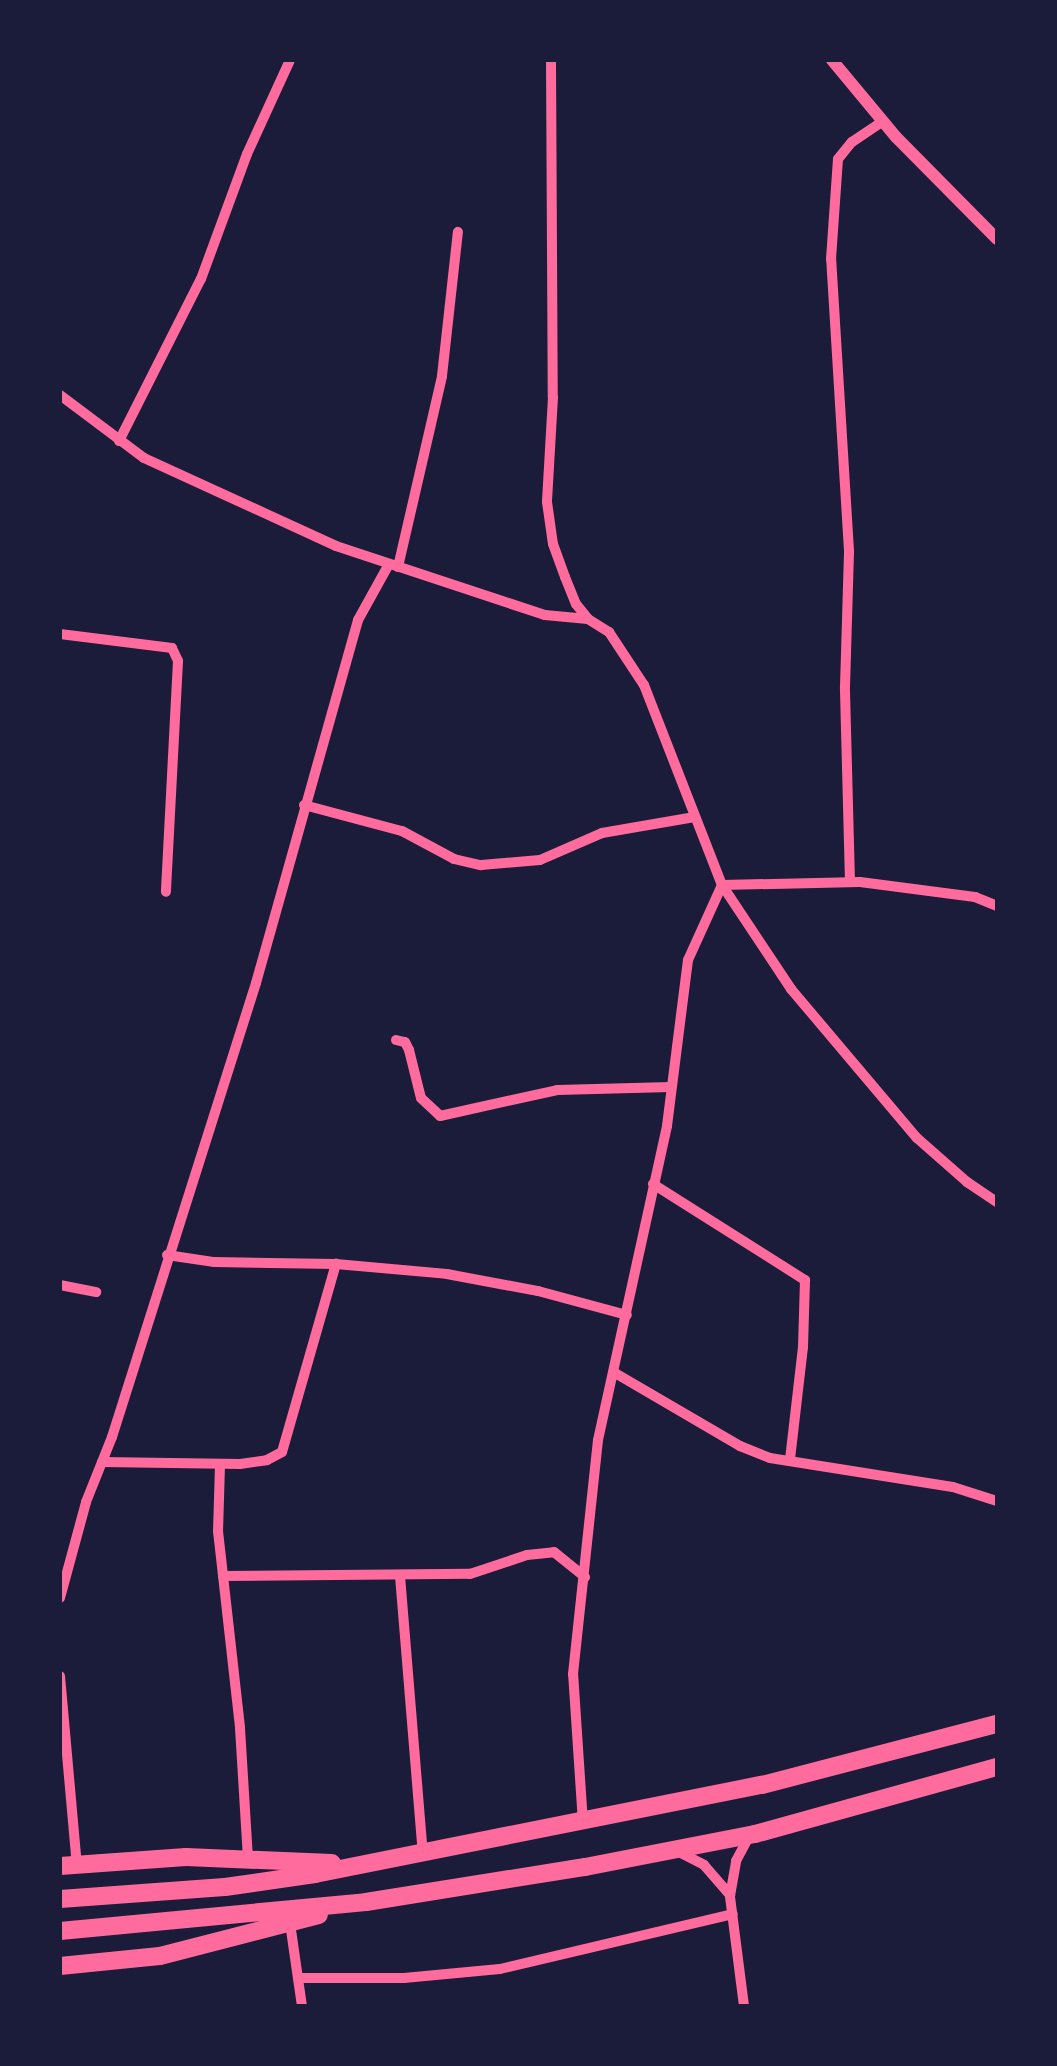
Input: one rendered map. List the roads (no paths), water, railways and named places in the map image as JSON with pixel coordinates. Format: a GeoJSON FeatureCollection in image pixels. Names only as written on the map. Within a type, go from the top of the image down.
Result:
{"type":"FeatureCollection","features":[{"type":"Feature","properties":{"kind":"highway"},"geometry":{"type":"LineString","coordinates":[[60,1898],[225,1887],[423,1853],[583,1823],[907,1750],[997,1724]]}},
{"type":"Feature","properties":{"kind":"highway"},"geometry":{"type":"LineString","coordinates":[[60,1931],[366,1902],[674,1850],[750,1835],[997,1767]]}},
{"type":"Feature","properties":{"kind":"highway"},"geometry":{"type":"LineString","coordinates":[[68,1865],[150,1858],[363,1864]]}},
{"type":"Feature","properties":{"kind":"highway"},"geometry":{"type":"LineString","coordinates":[[60,1966],[160,1956],[366,1902]]}},
{"type":"Feature","properties":{"kind":"street"},"geometry":{"type":"LineString","coordinates":[[119,441],[201,279],[247,154],[290,60]]}},
{"type":"Feature","properties":{"kind":"street"},"geometry":{"type":"LineString","coordinates":[[551,60],[553,397],[548,502],[553,544],[576,604],[588,619],[609,632],[644,685],[680,767],[722,885],[791,989],[917,1138],[967,1182],[997,1202]]}},
{"type":"Feature","properties":{"kind":"street"},"geometry":{"type":"LineString","coordinates":[[832,60],[884,122],[997,239]]}},
{"type":"Feature","properties":{"kind":"street"},"geometry":{"type":"LineString","coordinates":[[850,882],[845,687],[849,550],[832,259],[838,159],[852,142],[884,122]]}},
{"type":"Feature","properties":{"kind":"street"},"geometry":{"type":"LineString","coordinates":[[60,1598],[256,983],[358,620],[393,565],[442,376],[458,232]]}},
{"type":"Feature","properties":{"kind":"street"},"geometry":{"type":"LineString","coordinates":[[60,395],[144,458],[234,500],[393,565],[545,615],[588,619]]}},
{"type":"Feature","properties":{"kind":"street"},"geometry":{"type":"LineString","coordinates":[[60,634],[172,648],[178,661],[166,892]]}},
{"type":"Feature","properties":{"kind":"street"},"geometry":{"type":"LineString","coordinates":[[304,805],[402,831],[454,859],[496,865],[540,860],[602,833],[695,816]]}},
{"type":"Feature","properties":{"kind":"street"},"geometry":{"type":"LineString","coordinates":[[722,885],[850,882],[975,897],[997,906]]}},
{"type":"Feature","properties":{"kind":"street"},"geometry":{"type":"LineString","coordinates":[[583,1823],[573,1674],[598,1440],[615,1374],[672,1088],[688,960],[722,885]]}},
{"type":"Feature","properties":{"kind":"street"},"geometry":{"type":"LineString","coordinates":[[396,1040],[410,1050],[420,1098],[440,1116],[558,1090],[672,1088]]}},
{"type":"Feature","properties":{"kind":"street"},"geometry":{"type":"LineString","coordinates":[[653,1184],[805,1280],[803,1347],[790,1460]]}},
{"type":"Feature","properties":{"kind":"street"},"geometry":{"type":"LineString","coordinates":[[167,1254],[214,1262],[336,1264],[447,1274],[538,1290],[627,1315]]}},
{"type":"Feature","properties":{"kind":"street"},"geometry":{"type":"LineString","coordinates":[[102,1462],[220,1465],[267,1460],[282,1452],[336,1264]]}},
{"type":"Feature","properties":{"kind":"street"},"geometry":{"type":"LineString","coordinates":[[60,1284],[96,1292]]}},
{"type":"Feature","properties":{"kind":"street"},"geometry":{"type":"LineString","coordinates":[[615,1374],[740,1446],[770,1458],[953,1487],[997,1502]]}},
{"type":"Feature","properties":{"kind":"street"},"geometry":{"type":"LineString","coordinates":[[220,1465],[218,1531],[240,1728],[248,1860]]}},
{"type":"Feature","properties":{"kind":"street"},"geometry":{"type":"LineString","coordinates":[[223,1576],[470,1574],[527,1555],[554,1552],[586,1577]]}},
{"type":"Feature","properties":{"kind":"street"},"geometry":{"type":"LineString","coordinates":[[400,1576],[423,1853]]}},
{"type":"Feature","properties":{"kind":"street"},"geometry":{"type":"LineString","coordinates":[[60,1676],[68,1865]]}},
{"type":"Feature","properties":{"kind":"street"},"geometry":{"type":"LineString","coordinates":[[744,2006],[730,1896],[736,1861],[750,1835]]}},
{"type":"Feature","properties":{"kind":"street"},"geometry":{"type":"LineString","coordinates":[[674,1850],[704,1865],[730,1896]]}},
{"type":"Feature","properties":{"kind":"street"},"geometry":{"type":"LineString","coordinates":[[298,1978],[404,1978],[500,1968],[732,1914]]}},
{"type":"Feature","properties":{"kind":"street"},"geometry":{"type":"LineString","coordinates":[[290,1923],[302,2006]]}}]}
